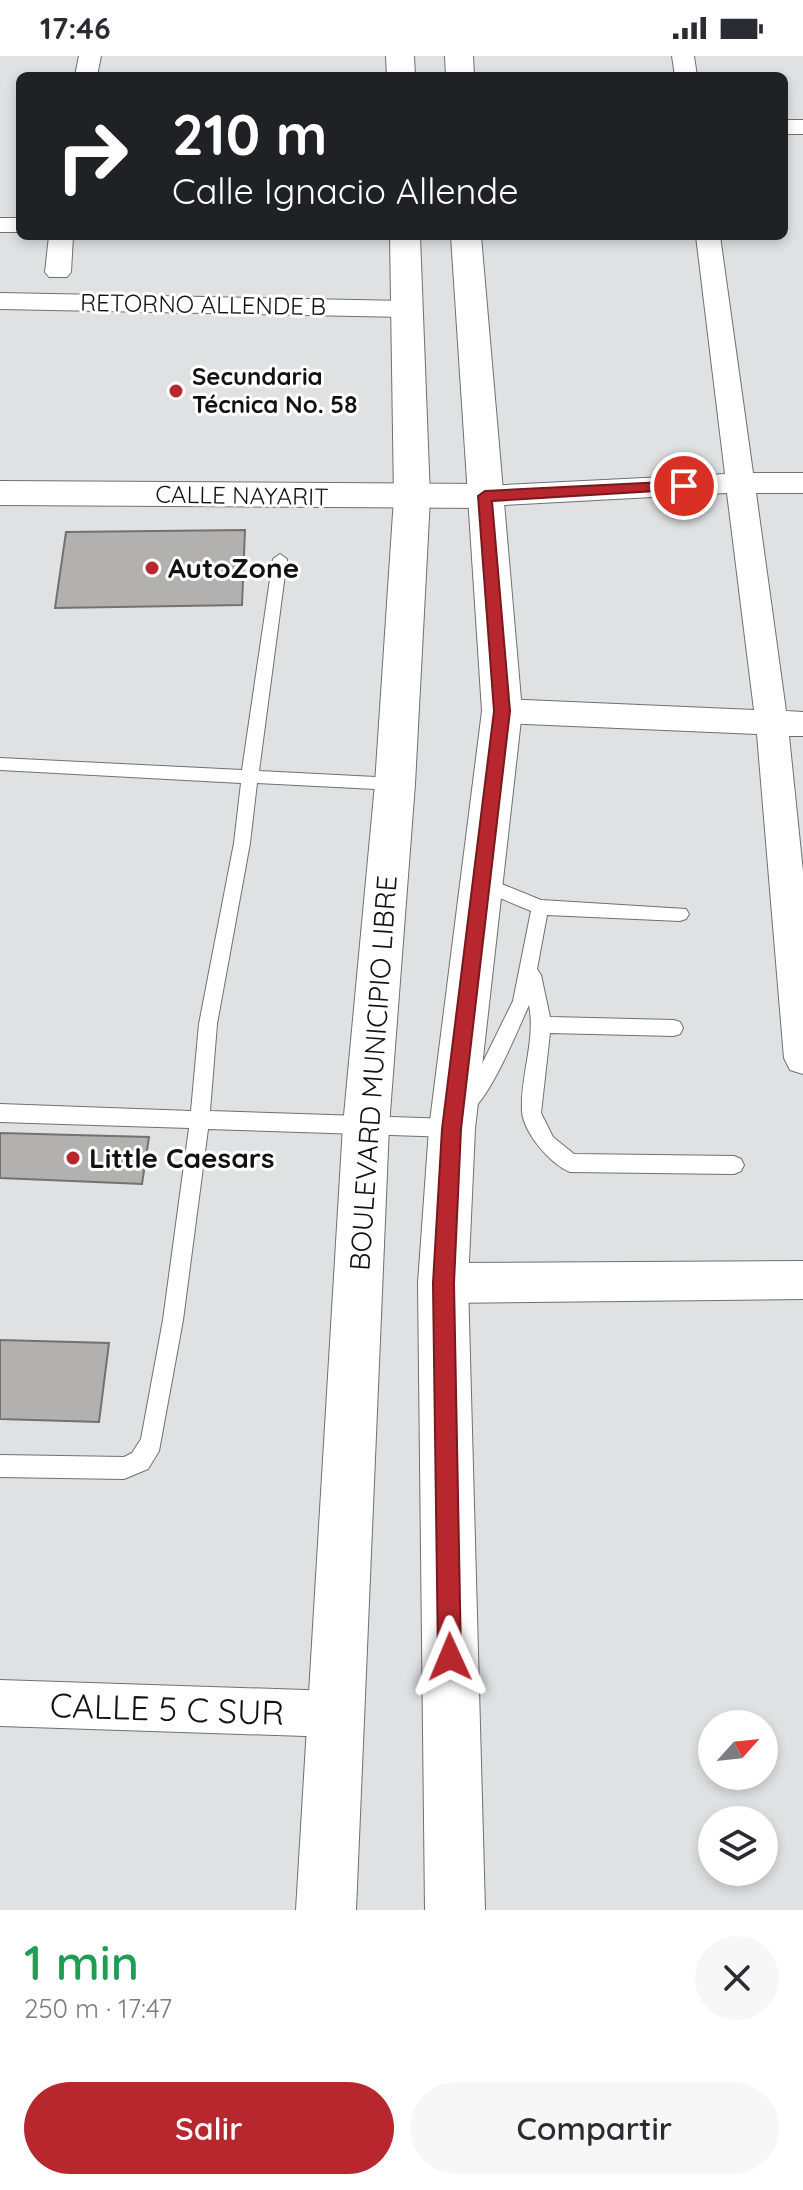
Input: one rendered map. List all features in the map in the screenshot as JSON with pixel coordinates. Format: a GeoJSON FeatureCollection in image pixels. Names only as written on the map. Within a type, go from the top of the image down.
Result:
{"type":"FeatureCollection","features":[{"type":"Feature","properties":{"kind":"main road","name":"BOULEVARD MUNICIPIO LIBRE"},"geometry":{"type":"LineString","coordinates":[[326,1910],[366,1126],[395,784],[412,498],[405,240]]}},
{"type":"Feature","properties":{"kind":"main road"},"geometry":{"type":"LineString","coordinates":[[455,1910],[443,1283],[452,1129],[502,711],[466,240]]}},
{"type":"Feature","properties":{"kind":"main road","name":"CALLE NAYARIT"},"geometry":{"type":"LineString","coordinates":[[0,493],[412,498],[485,496]]}},
{"type":"Feature","properties":{"kind":"street"},"geometry":{"type":"LineString","coordinates":[[58,272],[61,240]]}},
{"type":"Feature","properties":{"kind":"street"},"geometry":{"type":"LineString","coordinates":[[709,240],[741,483],[788,723],[803,1058]]}},
{"type":"Feature","properties":{"kind":"street","name":"RETORNO ALLENDE B"},"geometry":{"type":"LineString","coordinates":[[0,301],[406,309]]}},
{"type":"Feature","properties":{"kind":"street"},"geometry":{"type":"LineString","coordinates":[[485,496],[741,483],[803,483]]}},
{"type":"Feature","properties":{"kind":"street"},"geometry":{"type":"LineString","coordinates":[[502,711],[788,723]]}},
{"type":"Feature","properties":{"kind":"street"},"geometry":{"type":"LineString","coordinates":[[443,1283],[803,1280]]}},
{"type":"Feature","properties":{"kind":"street","name":"CALLE 5 C SUR"},"geometry":{"type":"LineString","coordinates":[[0,1703],[334,1714]]}},
{"type":"Feature","properties":{"kind":"lane"},"geometry":{"type":"LineString","coordinates":[[0,1466],[124,1468],[140,1461],[151,1443],[173,1320],[200,1118],[208,1024],[242,843],[280,559]]}},
{"type":"Feature","properties":{"kind":"lane"},"geometry":{"type":"LineString","coordinates":[[0,764],[395,784]]}},
{"type":"Feature","properties":{"kind":"lane"},"geometry":{"type":"LineString","coordinates":[[481,882],[540,907],[680,914]]}},
{"type":"Feature","properties":{"kind":"lane"},"geometry":{"type":"LineString","coordinates":[[0,1113],[452,1129],[488,1072],[522,1001],[540,907]]}},
{"type":"Feature","properties":{"kind":"lane"},"geometry":{"type":"LineString","coordinates":[[529,964],[542,1025],[531,1113],[546,1143],[570,1163],[734,1165]]}},
{"type":"Feature","properties":{"kind":"lane"},"geometry":{"type":"LineString","coordinates":[[542,1025],[674,1028]]}},
{"type":"Feature","properties":{"kind":"building","name":"AutoZone"},"geometry":{"type":"Polygon","coordinates":[[[245,530],[242,605],[55,608],[66,532],[245,530]]]}},
{"type":"Feature","properties":{"kind":"building","name":"Little Caesars"},"geometry":{"type":"Polygon","coordinates":[[[0,1133],[149,1137],[142,1184],[0,1178],[0,1133]]]}},
{"type":"Feature","properties":{"kind":"building"},"geometry":{"type":"Polygon","coordinates":[[[0,1340],[109,1343],[99,1422],[0,1419],[0,1340]]]}},
{"type":"Feature","properties":{"kind":"place","name":"Secundaria Técnica No. 58"},"geometry":{"type":"Point","coordinates":[176,391]}},
{"type":"Feature","properties":{"kind":"place","name":"AutoZone"},"geometry":{"type":"Point","coordinates":[152,568]}},
{"type":"Feature","properties":{"kind":"place","name":"Little Caesars"},"geometry":{"type":"Point","coordinates":[73,1158]}},
{"type":"Feature","properties":{"kind":"route"},"geometry":{"type":"LineString","coordinates":[[450,1657],[443,1283],[452,1129],[502,711],[485,496],[684,486]]}}]}
